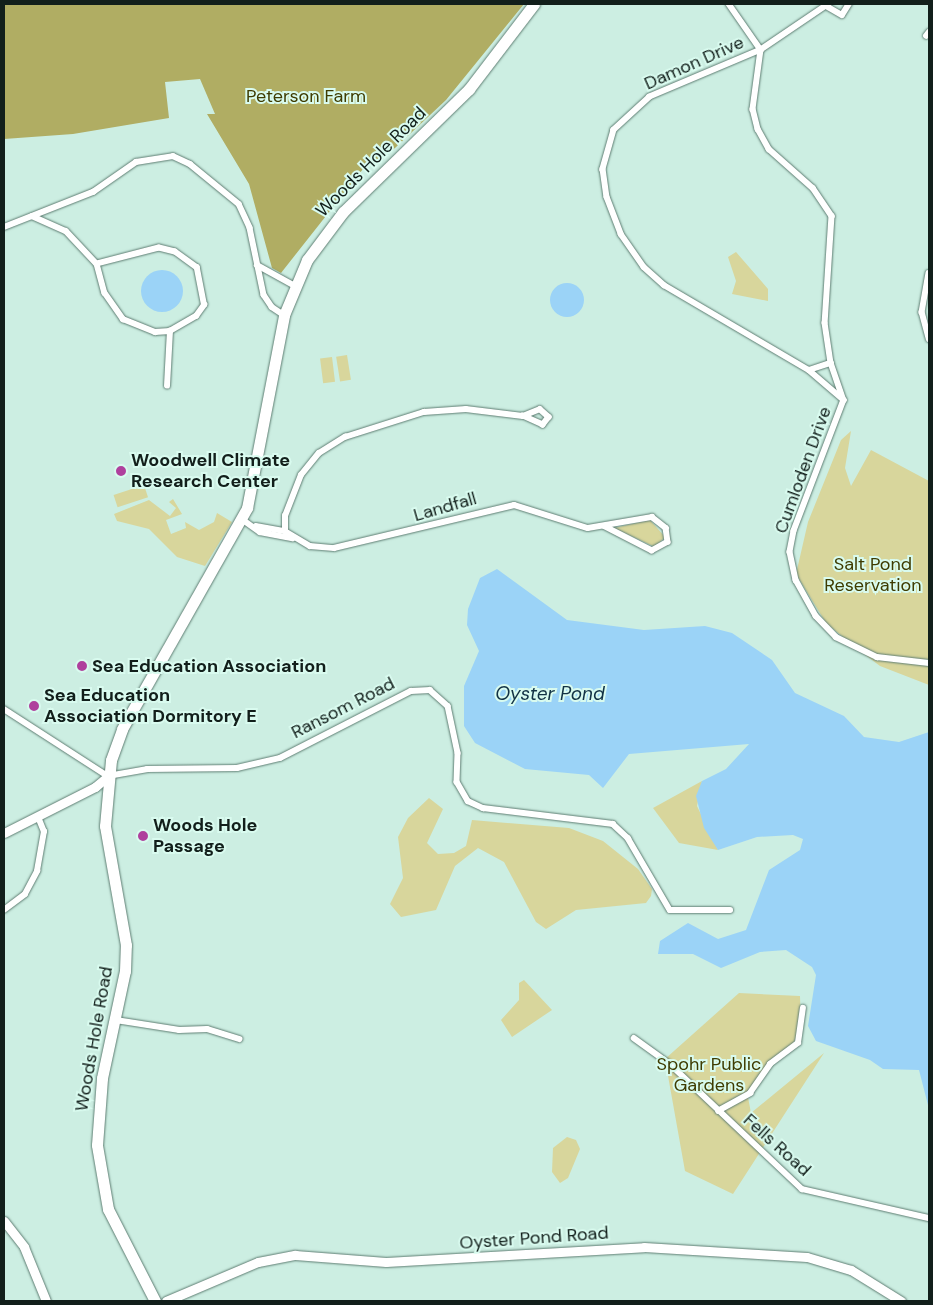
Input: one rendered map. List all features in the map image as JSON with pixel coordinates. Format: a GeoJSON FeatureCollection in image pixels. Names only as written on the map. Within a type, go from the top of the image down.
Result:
{"type":"FeatureCollection","features":[{"type":"Feature","properties":{"kind":"highway","name":"Woods Hole Road"},"geometry":{"type":"LineString","coordinates":[[155,1301],[124,1246],[102,1186],[98,1108],[116,1020],[126,945],[108,856],[104,804],[108,776],[122,729],[242,519],[256,478],[284,315],[295,286],[334,221],[469,89],[534,4]]}},
{"type":"Feature","properties":{"kind":"street"},"geometry":{"type":"LineString","coordinates":[[729,4],[761,50]]}},
{"type":"Feature","properties":{"kind":"street","name":"Damon Drive"},"geometry":{"type":"LineString","coordinates":[[844,400],[809,370],[664,285],[644,266],[621,234],[607,197],[603,169],[607,147],[614,130],[633,110],[658,93],[718,72],[761,50],[828,5],[842,15],[850,4]]}},
{"type":"Feature","properties":{"kind":"street","name":"Cumloden Drive"},"geometry":{"type":"LineString","coordinates":[[761,50],[753,109],[758,129],[769,149],[813,188],[832,216],[824,289],[831,363],[844,400],[794,531],[790,552],[796,580],[816,616],[836,637],[877,658],[929,664]]}},
{"type":"Feature","properties":{"kind":"street"},"geometry":{"type":"LineString","coordinates":[[4,227],[93,192],[136,162],[173,156],[190,164],[239,204],[248,220],[257,265],[268,302],[284,315]]}},
{"type":"Feature","properties":{"kind":"street"},"geometry":{"type":"LineString","coordinates":[[32,216],[66,231],[96,264],[105,293],[123,319],[155,332],[170,331],[196,316],[204,305],[203,281],[191,262],[167,248],[152,248],[96,264]]}},
{"type":"Feature","properties":{"kind":"street"},"geometry":{"type":"LineString","coordinates":[[257,265],[295,286]]}},
{"type":"Feature","properties":{"kind":"street"},"geometry":{"type":"LineString","coordinates":[[929,273],[922,312],[929,339]]}},
{"type":"Feature","properties":{"kind":"street"},"geometry":{"type":"LineString","coordinates":[[167,386],[170,331]]}},
{"type":"Feature","properties":{"kind":"street"},"geometry":{"type":"LineString","coordinates":[[809,370],[831,363]]}},
{"type":"Feature","properties":{"kind":"street"},"geometry":{"type":"LineString","coordinates":[[292,538],[285,531],[284,516],[301,475],[319,453],[345,436],[424,412],[466,409],[523,416]]}},
{"type":"Feature","properties":{"kind":"street","name":"Landfall"},"geometry":{"type":"LineString","coordinates":[[256,526],[260,532],[334,548],[440,526],[507,505],[533,508],[573,526],[604,527],[652,517],[666,528],[668,542],[652,551],[604,527]]}},
{"type":"Feature","properties":{"kind":"street","name":"Landfall"},"geometry":{"type":"LineString","coordinates":[[242,519],[256,526],[285,531]]}},
{"type":"Feature","properties":{"kind":"street","name":"Ransom Road"},"geometry":{"type":"LineString","coordinates":[[4,833],[38,817],[108,776],[147,769],[236,768],[280,758],[411,691],[430,690],[448,706],[458,753],[457,782],[468,801],[483,808],[613,824],[628,838],[670,910],[730,910]]}},
{"type":"Feature","properties":{"kind":"street"},"geometry":{"type":"LineString","coordinates":[[4,709],[108,776]]}},
{"type":"Feature","properties":{"kind":"street"},"geometry":{"type":"LineString","coordinates":[[4,910],[25,894],[37,871],[44,832],[38,817]]}},
{"type":"Feature","properties":{"kind":"street"},"geometry":{"type":"LineString","coordinates":[[718,1111],[750,1093],[770,1064],[798,1043],[803,1008]]}},
{"type":"Feature","properties":{"kind":"street"},"geometry":{"type":"LineString","coordinates":[[116,1020],[179,1030],[207,1028],[240,1039]]}},
{"type":"Feature","properties":{"kind":"street","name":"Fells Road"},"geometry":{"type":"LineString","coordinates":[[634,1038],[670,1064],[718,1111],[812,1194],[929,1218]]}},
{"type":"Feature","properties":{"kind":"street"},"geometry":{"type":"LineString","coordinates":[[4,1221],[24,1247],[46,1301]]}},
{"type":"Feature","properties":{"kind":"street","name":"Oyster Pond Road"},"geometry":{"type":"LineString","coordinates":[[166,1301],[250,1265],[295,1255],[394,1262],[644,1248],[807,1257],[850,1270],[901,1301]]}},
{"type":"Feature","properties":{"kind":"green space","name":"Peterson Farm"},"geometry":{"type":"Polygon","coordinates":[[[4,4],[524,4],[446,100],[395,148],[363,169],[281,273],[272,268],[249,184],[207,114],[215,114],[200,79],[165,82],[169,118],[73,134],[4,139],[4,4]]]}},
{"type":"Feature","properties":{"kind":"green space"},"geometry":{"type":"Polygon","coordinates":[[[736,252],[768,289],[768,301],[732,294],[736,281],[728,257],[736,252]]]}},
{"type":"Feature","properties":{"kind":"green space"},"geometry":{"type":"Polygon","coordinates":[[[347,355],[351,380],[340,381],[336,357],[347,355]]]}},
{"type":"Feature","properties":{"kind":"green space"},"geometry":{"type":"Polygon","coordinates":[[[332,357],[335,382],[323,383],[320,358],[332,357]]]}},
{"type":"Feature","properties":{"kind":"green space","name":"Salt Pond Reservation"},"geometry":{"type":"Polygon","coordinates":[[[851,431],[845,468],[851,486],[871,450],[929,481],[929,685],[880,666],[826,623],[796,574],[808,522],[841,440],[851,431]]]}},
{"type":"Feature","properties":{"kind":"green space"},"geometry":{"type":"Polygon","coordinates":[[[144,485],[148,497],[118,507],[114,495],[144,485]]]}},
{"type":"Feature","properties":{"kind":"green space"},"geometry":{"type":"Polygon","coordinates":[[[173,499],[182,514],[166,520],[171,534],[186,528],[185,522],[199,530],[214,522],[217,513],[232,522],[205,566],[177,557],[149,529],[117,521],[114,514],[149,500],[170,516],[176,508],[169,502],[173,499]]]}},
{"type":"Feature","properties":{"kind":"green space"},"geometry":{"type":"Polygon","coordinates":[[[650,520],[665,537],[655,547],[614,528],[650,520]]]}},
{"type":"Feature","properties":{"kind":"green space"},"geometry":{"type":"Polygon","coordinates":[[[702,781],[697,806],[718,850],[679,843],[653,808],[702,781]]]}},
{"type":"Feature","properties":{"kind":"green space"},"geometry":{"type":"Polygon","coordinates":[[[429,798],[443,809],[427,843],[438,854],[454,853],[466,846],[472,820],[569,828],[603,841],[638,869],[652,889],[651,896],[646,903],[576,910],[546,929],[536,922],[504,862],[478,848],[455,866],[436,910],[401,917],[390,904],[403,878],[398,837],[408,818],[429,798]]]}},
{"type":"Feature","properties":{"kind":"green space"},"geometry":{"type":"Polygon","coordinates":[[[524,980],[552,1010],[512,1037],[501,1020],[519,1000],[519,983],[524,980]]]}},
{"type":"Feature","properties":{"kind":"green space","name":"Spohr Public Gardens"},"geometry":{"type":"Polygon","coordinates":[[[739,993],[800,996],[801,1028],[790,1050],[767,1067],[747,1092],[751,1113],[824,1053],[733,1194],[685,1171],[665,1059],[739,993]]]}},
{"type":"Feature","properties":{"kind":"green space"},"geometry":{"type":"Polygon","coordinates":[[[567,1137],[576,1140],[580,1149],[568,1178],[560,1183],[552,1172],[553,1148],[567,1137]]]}},
{"type":"Feature","properties":{"kind":"water"},"geometry":{"type":"Polygon","coordinates":[[[162,270],[177,276],[183,291],[177,306],[162,312],[147,306],[141,291],[147,276],[162,270]]]}},
{"type":"Feature","properties":{"kind":"water"},"geometry":{"type":"Polygon","coordinates":[[[567,283],[579,288],[584,300],[579,312],[567,317],[555,312],[550,300],[555,288],[567,283]]]}},
{"type":"Feature","properties":{"kind":"water","name":"Oyster Pond"},"geometry":{"type":"Polygon","coordinates":[[[497,569],[567,620],[644,630],[705,626],[732,633],[772,660],[795,693],[844,716],[864,737],[899,742],[929,732],[929,1109],[919,1070],[883,1069],[870,1060],[816,1041],[808,1026],[816,975],[812,967],[786,950],[760,952],[721,968],[693,954],[658,954],[660,941],[688,923],[718,939],[746,930],[769,870],[800,850],[803,839],[793,835],[757,837],[718,850],[704,828],[696,796],[702,781],[726,769],[749,744],[629,754],[603,788],[589,775],[525,769],[475,743],[464,726],[464,686],[479,651],[467,625],[468,609],[480,578],[497,569]]]}},
{"type":"Feature","properties":{"kind":"place","name":"Woodwell Climate Research Center"},"geometry":{"type":"Point","coordinates":[121,471]}},
{"type":"Feature","properties":{"kind":"place","name":"Sea Education Association"},"geometry":{"type":"Point","coordinates":[82,666]}},
{"type":"Feature","properties":{"kind":"place","name":"Sea Education Association Dormitory E"},"geometry":{"type":"Point","coordinates":[34,706]}},
{"type":"Feature","properties":{"kind":"place","name":"Woods Hole Passage"},"geometry":{"type":"Point","coordinates":[143,836]}}]}
